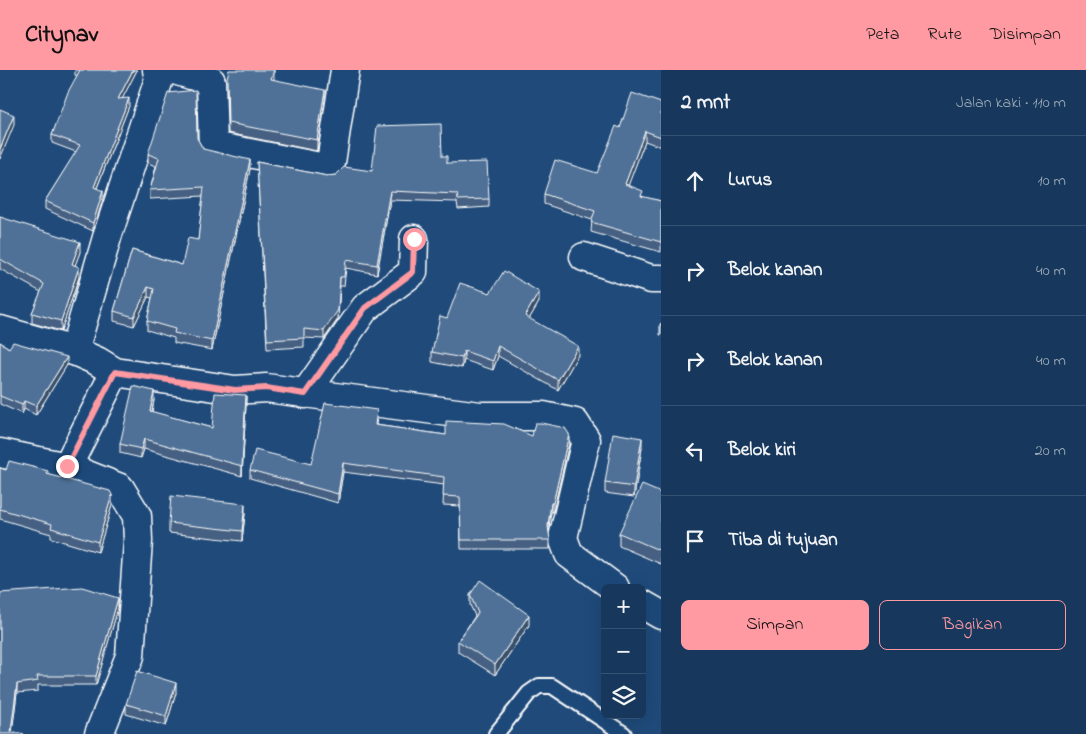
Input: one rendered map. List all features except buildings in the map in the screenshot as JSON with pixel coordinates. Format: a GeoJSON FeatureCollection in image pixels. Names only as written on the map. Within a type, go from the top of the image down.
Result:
{"type":"FeatureCollection","features":[{"type":"Feature","properties":{"kind":"street"},"geometry":{"type":"LineString","coordinates":[[74,352],[108,234],[159,79],[157,70]]}},
{"type":"Feature","properties":{"kind":"street"},"geometry":{"type":"LineString","coordinates":[[174,70],[211,81],[213,146],[330,169],[345,70]]}},
{"type":"Feature","properties":{"kind":"street"},"geometry":{"type":"LineString","coordinates":[[305,394],[365,308],[413,272],[414,239]]}},
{"type":"Feature","properties":{"kind":"street"},"geometry":{"type":"LineString","coordinates":[[584,257],[652,279],[661,279]]}},
{"type":"Feature","properties":{"kind":"street"},"geometry":{"type":"LineString","coordinates":[[0,330],[74,352],[97,361],[115,372],[235,390],[266,388],[480,416],[543,416],[575,423],[586,440],[562,538],[569,554],[610,584]]}},
{"type":"Feature","properties":{"kind":"street"},"geometry":{"type":"LineString","coordinates":[[67,466],[115,372]]}},
{"type":"Feature","properties":{"kind":"street"},"geometry":{"type":"LineString","coordinates":[[0,453],[67,466],[120,488],[136,516],[138,541],[130,656],[99,734]]}},
{"type":"Feature","properties":{"kind":"street"},"geometry":{"type":"LineString","coordinates":[[646,606],[661,614]]}},
{"type":"Feature","properties":{"kind":"lane"},"geometry":{"type":"LineString","coordinates":[[496,734],[529,693],[539,686],[552,686],[624,734]]}},
{"type":"Feature","properties":{"kind":"route"},"geometry":{"type":"LineString","coordinates":[[67,466],[115,372],[235,390],[266,388],[305,394],[358,321],[365,308],[413,272],[414,239]]}}]}
